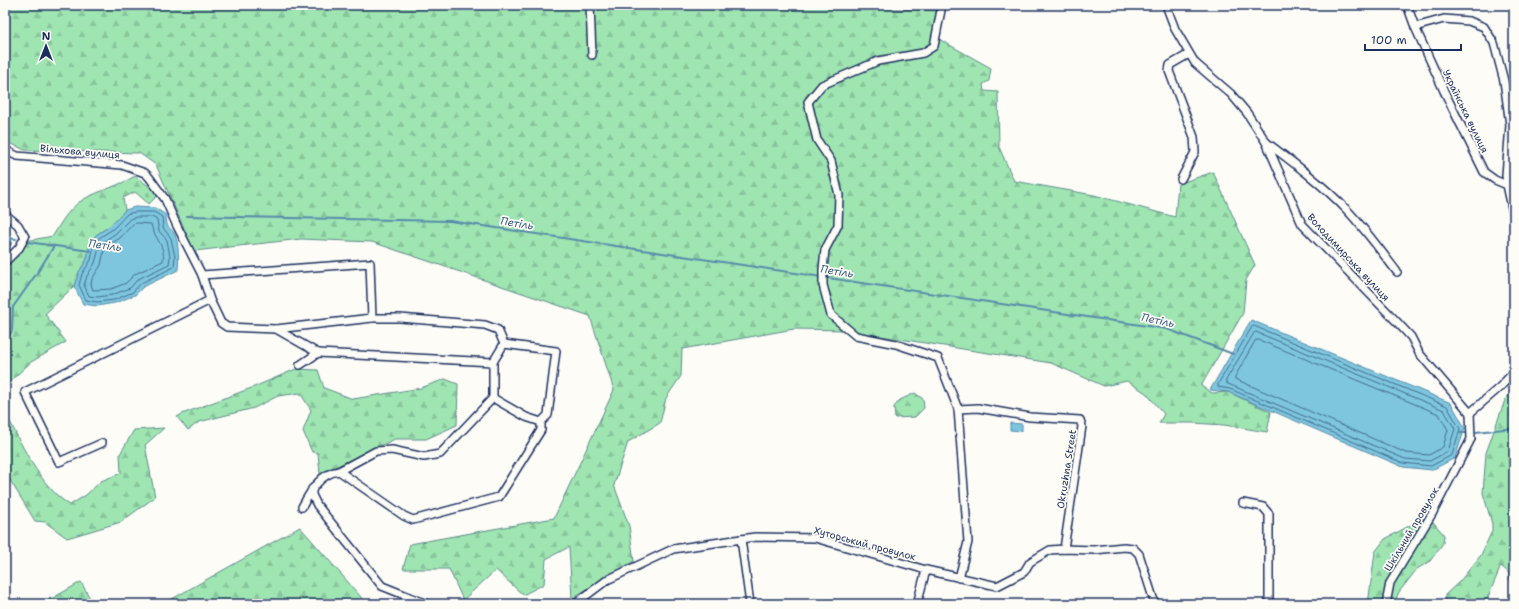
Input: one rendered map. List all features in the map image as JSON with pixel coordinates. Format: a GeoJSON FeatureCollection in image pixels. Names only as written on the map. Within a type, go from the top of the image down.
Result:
{"type":"FeatureCollection","features":[{"type":"Feature","properties":{"kind":"street"},"geometry":{"type":"LineString","coordinates":[[590,5],[592,55]]}},
{"type":"Feature","properties":{"kind":"street"},"geometry":{"type":"LineString","coordinates":[[942,5],[934,46],[923,53],[878,61],[822,84],[808,102],[817,140],[831,161],[839,196],[838,225],[825,250],[823,269],[823,286],[831,315],[856,336],[896,344],[938,358],[958,409],[968,542],[959,578]]}},
{"type":"Feature","properties":{"kind":"street","name":"Володимирська вулиця"},"geometry":{"type":"LineString","coordinates":[[1166,5],[1175,29],[1194,63],[1231,94],[1248,113],[1266,142],[1302,224],[1411,337],[1420,354],[1470,413]]}},
{"type":"Feature","properties":{"kind":"street","name":"Українська вулиця"},"geometry":{"type":"LineString","coordinates":[[1407,5],[1415,27],[1444,91],[1484,172],[1495,180],[1507,185]]}},
{"type":"Feature","properties":{"kind":"street"},"geometry":{"type":"LineString","coordinates":[[1415,27],[1444,19],[1469,21],[1484,27],[1494,43],[1504,81],[1510,125],[1506,175],[1514,217]]}},
{"type":"Feature","properties":{"kind":"street"},"geometry":{"type":"LineString","coordinates":[[1181,179],[1195,152],[1194,137],[1169,71],[1170,65],[1189,54]]}},
{"type":"Feature","properties":{"kind":"street"},"geometry":{"type":"LineString","coordinates":[[1266,142],[1307,173],[1346,209],[1371,237],[1397,272]]}},
{"type":"Feature","properties":{"kind":"street","name":"Вільхова вулиця"},"geometry":{"type":"LineString","coordinates":[[5,150],[17,156],[122,165],[144,173],[149,177],[165,199],[202,275],[210,300],[221,323],[227,327],[276,329]]}},
{"type":"Feature","properties":{"kind":"street"},"geometry":{"type":"LineString","coordinates":[[5,214],[18,225],[25,237],[19,248],[5,262]]}},
{"type":"Feature","properties":{"kind":"street"},"geometry":{"type":"LineString","coordinates":[[202,275],[370,263],[372,318]]}},
{"type":"Feature","properties":{"kind":"street"},"geometry":{"type":"LineString","coordinates":[[102,443],[59,462],[25,392],[210,300]]}},
{"type":"Feature","properties":{"kind":"street"},"geometry":{"type":"LineString","coordinates":[[276,329],[372,318],[400,318],[485,325],[498,330],[504,344]]}},
{"type":"Feature","properties":{"kind":"street"},"geometry":{"type":"LineString","coordinates":[[276,329],[318,354],[493,362]]}},
{"type":"Feature","properties":{"kind":"street"},"geometry":{"type":"LineString","coordinates":[[302,507],[312,488],[331,472],[339,471],[376,451],[392,450],[424,457],[440,454],[493,398],[493,362],[504,344]]}},
{"type":"Feature","properties":{"kind":"street"},"geometry":{"type":"LineString","coordinates":[[339,471],[404,516],[413,520],[499,497],[541,430],[541,422],[548,415],[556,351],[504,344]]}},
{"type":"Feature","properties":{"kind":"street"},"geometry":{"type":"LineString","coordinates":[[300,365],[318,354]]}},
{"type":"Feature","properties":{"kind":"street"},"geometry":{"type":"LineString","coordinates":[[1470,413],[1500,387],[1514,372]]}},
{"type":"Feature","properties":{"kind":"street"},"geometry":{"type":"LineString","coordinates":[[493,398],[526,417],[541,422]]}},
{"type":"Feature","properties":{"kind":"street","name":"Okruzhna Street"},"geometry":{"type":"LineString","coordinates":[[958,409],[978,408],[1030,417],[1080,420],[1082,426],[1064,549]]}},
{"type":"Feature","properties":{"kind":"street","name":"Шкільний провулок"},"geometry":{"type":"LineString","coordinates":[[1386,604],[1390,583],[1432,514],[1471,439],[1470,413]]}},
{"type":"Feature","properties":{"kind":"street"},"geometry":{"type":"LineString","coordinates":[[312,488],[312,495],[317,505],[382,586],[427,604]]}},
{"type":"Feature","properties":{"kind":"street"},"geometry":{"type":"LineString","coordinates":[[1243,503],[1263,507],[1269,514],[1269,604]]}},
{"type":"Feature","properties":{"kind":"street","name":"Хуторський провулок"},"geometry":{"type":"LineString","coordinates":[[575,604],[607,580],[673,549],[755,537],[815,538],[926,570]]}},
{"type":"Feature","properties":{"kind":"street"},"geometry":{"type":"LineString","coordinates":[[741,539],[750,604]]}},
{"type":"Feature","properties":{"kind":"street"},"geometry":{"type":"LineString","coordinates":[[917,604],[926,570],[997,586],[1024,572],[1030,562],[1050,550],[1094,550],[1124,547],[1133,548],[1143,561],[1150,592],[1155,604]]}},
{"type":"Feature","properties":{"kind":"green space"},"geometry":{"type":"Polygon","coordinates":[[[5,5],[812,5],[940,11],[937,38],[991,68],[989,81],[983,84],[984,91],[998,92],[999,147],[1014,181],[1094,195],[1175,217],[1178,184],[1213,172],[1255,265],[1246,280],[1243,313],[1201,386],[1212,393],[1228,392],[1271,412],[1267,432],[1224,425],[1159,423],[1164,414],[1146,393],[1127,381],[1104,386],[1051,363],[843,330],[794,329],[682,349],[681,376],[666,398],[660,423],[628,442],[614,485],[629,526],[634,561],[572,598],[569,547],[546,559],[544,584],[523,595],[496,570],[463,600],[449,569],[403,569],[410,544],[554,518],[614,390],[590,316],[372,242],[301,239],[194,251],[156,165],[139,153],[25,150],[5,141],[5,5]]]}},
{"type":"Feature","properties":{"kind":"green space"},"geometry":{"type":"Polygon","coordinates":[[[135,176],[159,194],[149,204],[135,192],[123,198],[125,210],[110,226],[96,235],[90,244],[87,259],[79,272],[74,286],[45,314],[66,342],[31,362],[5,386],[5,255],[26,241],[53,236],[66,215],[79,202],[123,183],[135,176]]]}},
{"type":"Feature","properties":{"kind":"green space"},"geometry":{"type":"Polygon","coordinates":[[[296,369],[318,370],[324,388],[353,399],[421,388],[445,379],[458,384],[457,425],[426,439],[395,439],[320,474],[318,453],[312,452],[303,431],[311,410],[300,393],[278,396],[254,408],[199,422],[188,430],[177,417],[296,369]]]}},
{"type":"Feature","properties":{"kind":"green space"},"geometry":{"type":"Polygon","coordinates":[[[1514,389],[1514,594],[1508,572],[1501,566],[1485,604],[1445,604],[1445,595],[1460,581],[1481,555],[1492,531],[1492,524],[1483,493],[1486,453],[1505,400],[1514,389]]]}},
{"type":"Feature","properties":{"kind":"green space"},"geometry":{"type":"Polygon","coordinates":[[[915,393],[923,399],[924,408],[915,417],[895,418],[894,407],[900,400],[915,393]]]}},
{"type":"Feature","properties":{"kind":"green space"},"geometry":{"type":"Polygon","coordinates":[[[5,411],[24,450],[40,476],[59,497],[70,505],[86,495],[101,481],[121,473],[120,454],[134,430],[164,428],[145,445],[155,497],[121,522],[67,538],[45,522],[35,521],[5,472],[5,411]]]}},
{"type":"Feature","properties":{"kind":"green space"},"geometry":{"type":"Polygon","coordinates":[[[1429,517],[1444,535],[1443,543],[1430,561],[1417,569],[1399,592],[1394,604],[1368,604],[1375,552],[1385,539],[1422,519],[1429,517]]]}},
{"type":"Feature","properties":{"kind":"green space"},"geometry":{"type":"Polygon","coordinates":[[[300,527],[367,604],[163,604],[300,527]]]}},
{"type":"Feature","properties":{"kind":"green space"},"geometry":{"type":"Polygon","coordinates":[[[81,582],[93,604],[42,604],[81,582]]]}},
{"type":"Feature","properties":{"kind":"water"},"geometry":{"type":"Polygon","coordinates":[[[135,207],[155,208],[166,215],[166,220],[175,235],[177,243],[179,257],[178,270],[143,287],[135,295],[115,303],[97,306],[83,304],[74,286],[79,272],[87,259],[90,244],[96,235],[110,226],[125,210],[135,207]]]}},
{"type":"Feature","properties":{"kind":"water"},"geometry":{"type":"Polygon","coordinates":[[[5,228],[12,238],[11,245],[5,246],[5,228]]]}},
{"type":"Feature","properties":{"kind":"water"},"geometry":{"type":"Polygon","coordinates":[[[1251,320],[1451,403],[1465,428],[1455,458],[1432,470],[1403,467],[1228,392],[1210,390],[1251,320]]]}},
{"type":"Feature","properties":{"kind":"water"},"geometry":{"type":"Polygon","coordinates":[[[1010,423],[1022,424],[1022,431],[1010,430],[1010,423]]]}},
{"type":"Feature","properties":{"kind":"waterway","name":"Петіль"},"geometry":{"type":"LineString","coordinates":[[187,216],[450,221],[1167,329],[1233,354]]}},
{"type":"Feature","properties":{"kind":"waterway","name":"Петіль"},"geometry":{"type":"LineString","coordinates":[[5,238],[16,239]]}},
{"type":"Feature","properties":{"kind":"waterway","name":"Петіль"},"geometry":{"type":"LineString","coordinates":[[28,242],[90,251]]}},
{"type":"Feature","properties":{"kind":"waterway","name":"Петіль"},"geometry":{"type":"LineString","coordinates":[[5,344],[12,330],[13,307],[54,246]]}},
{"type":"Feature","properties":{"kind":"waterway","name":"Петіль"},"geometry":{"type":"LineString","coordinates":[[1476,432],[1514,428]]}},
{"type":"Feature","properties":{"kind":"waterway","name":"Петіль"},"geometry":{"type":"LineString","coordinates":[[1460,433],[1466,433]]}}]}
